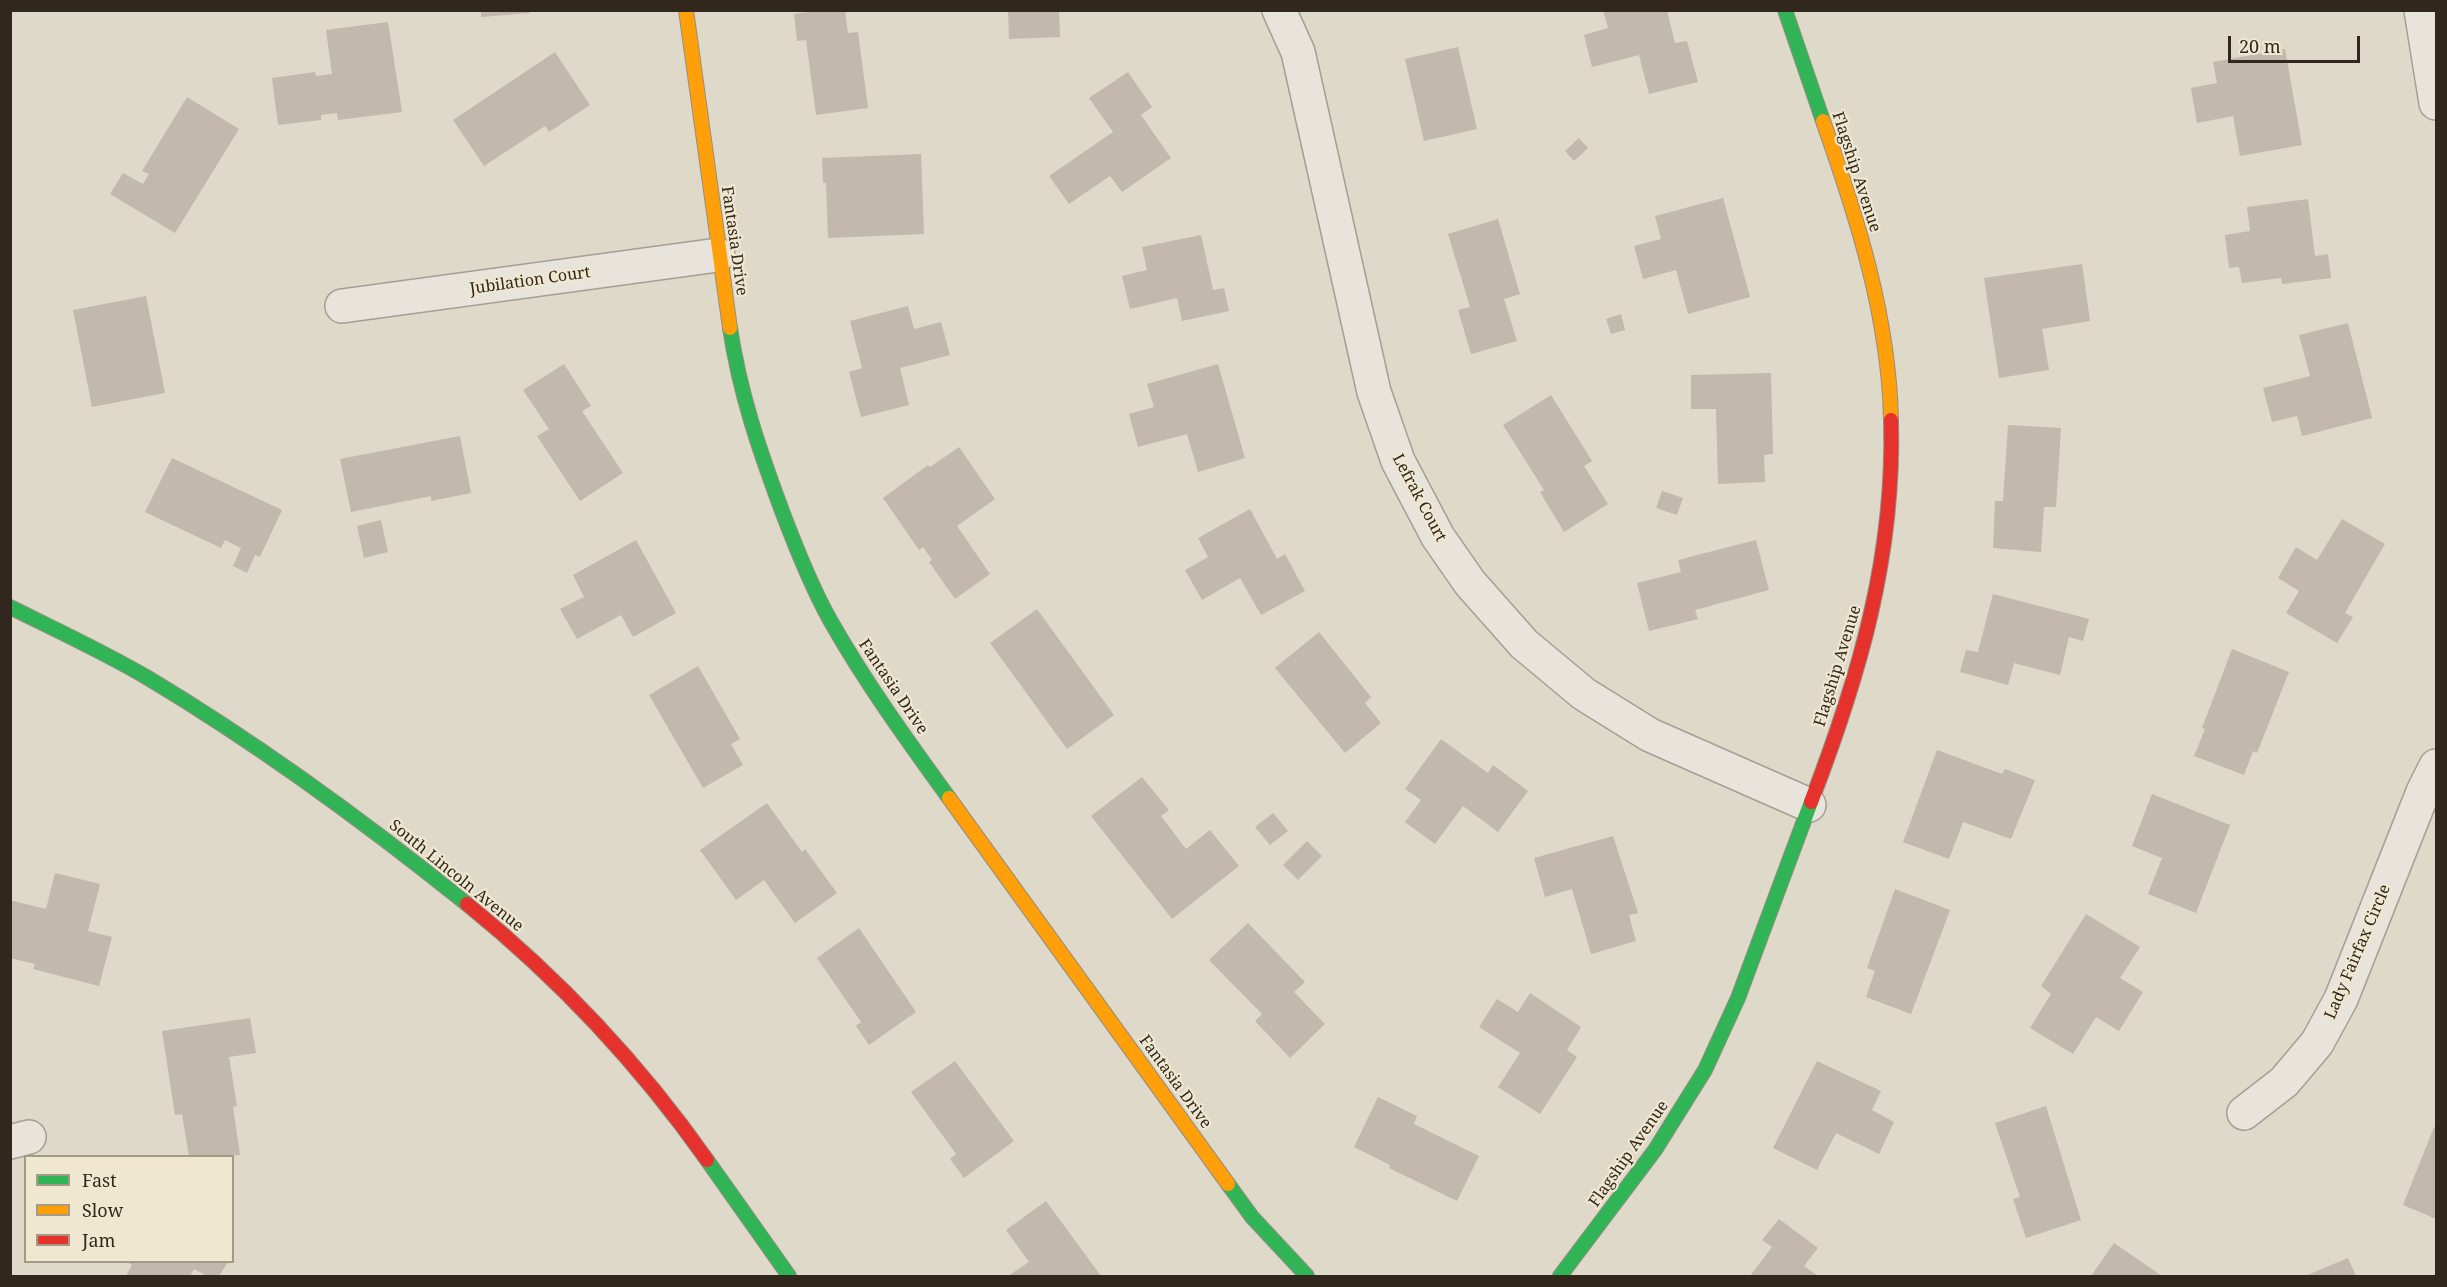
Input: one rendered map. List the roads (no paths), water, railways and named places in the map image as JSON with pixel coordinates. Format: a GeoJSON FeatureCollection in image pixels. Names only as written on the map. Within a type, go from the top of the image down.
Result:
{"type":"FeatureCollection","features":[{"type":"Feature","properties":{"kind":"street","name":"Fantasia Drive"},"geometry":{"type":"LineString","coordinates":[[686,10],[718,255],[735,361],[755,439],[794,542],[829,618],[876,696],[1252,1218],[1307,1276]]}},
{"type":"Feature","properties":{"kind":"street","name":"Lefrak Court"},"geometry":{"type":"LineString","coordinates":[[1279,10],[1298,52],[1374,392],[1398,461],[1438,537],[1470,583],[1524,644],[1584,694],[1650,735],[1809,805]]}},
{"type":"Feature","properties":{"kind":"street","name":"Flagship Avenue"},"geometry":{"type":"LineString","coordinates":[[1560,1276],[1665,1137],[1706,1067],[1735,1004],[1849,698],[1874,608],[1889,512],[1891,406],[1881,323],[1859,229],[1785,10]]}},
{"type":"Feature","properties":{"kind":"street"},"geometry":{"type":"LineString","coordinates":[[2421,10],[2436,103]]}},
{"type":"Feature","properties":{"kind":"street","name":"Jubilation Court"},"geometry":{"type":"LineString","coordinates":[[342,306],[718,255]]}},
{"type":"Feature","properties":{"kind":"street","name":"South Lincoln Avenue"},"geometry":{"type":"LineString","coordinates":[[10,607],[146,677],[289,768],[409,857],[506,936],[593,1022],[677,1117],[789,1276]]}},
{"type":"Feature","properties":{"kind":"street","name":"Lady Fairfax Circle"},"geometry":{"type":"LineString","coordinates":[[2244,1113],[2284,1082],[2317,1043],[2342,999],[2423,792],[2436,766]]}}]}
